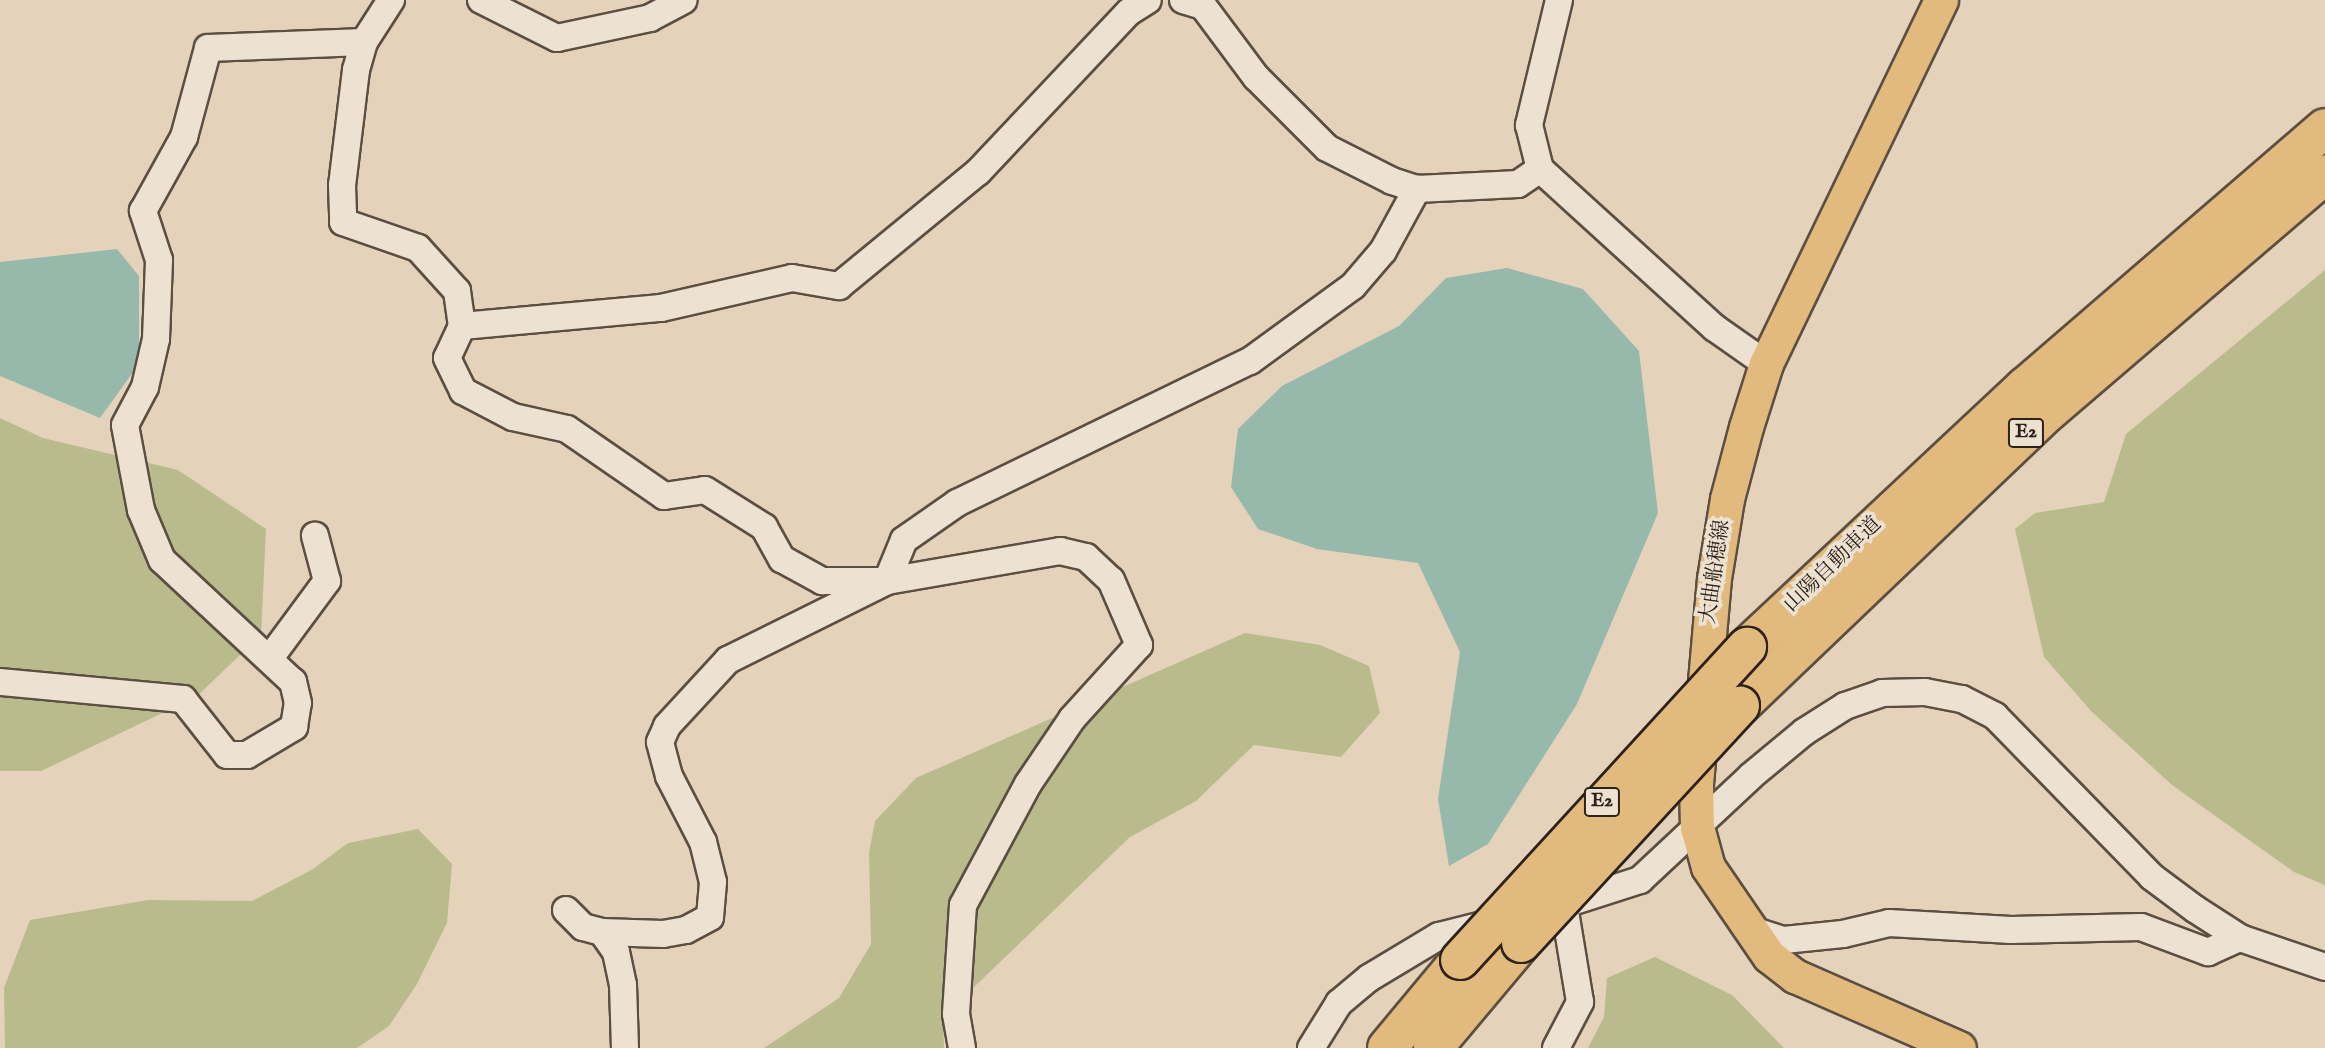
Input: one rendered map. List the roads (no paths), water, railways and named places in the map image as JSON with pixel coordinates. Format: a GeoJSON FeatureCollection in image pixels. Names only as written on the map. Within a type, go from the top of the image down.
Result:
{"type":"FeatureCollection","features":[{"type":"Feature","properties":{"kind":"highway","name":"山陽自動車道"},"geometry":{"type":"LineString","coordinates":[[1387,1048],[1460,960],[1747,647],[2025,387],[2325,128]]}},
{"type":"Feature","properties":{"kind":"highway","name":"山陽自動車道"},"geometry":{"type":"LineString","coordinates":[[1433,1048],[1521,943],[1740,706],[2048,412],[2325,175]]}},
{"type":"Feature","properties":{"kind":"main road","name":"大曲船穂線"},"geometry":{"type":"LineString","coordinates":[[1941,0],[1766,364],[1727,499],[1714,578],[1704,661],[1698,827],[1708,867],[1746,928],[1769,956],[1795,976],[1959,1048]]}},
{"type":"Feature","properties":{"kind":"street"},"geometry":{"type":"LineString","coordinates":[[391,0],[364,42],[348,125],[343,222],[418,248],[457,291],[462,326],[447,358],[463,391],[513,417],[567,429],[664,496],[705,490],[764,527],[782,559],[822,581],[887,581],[1060,551],[1086,557],[1111,580],[1139,645],[1072,719],[1028,785],[963,905],[956,1014],[962,1048]]}},
{"type":"Feature","properties":{"kind":"street"},"geometry":{"type":"LineString","coordinates":[[481,0],[557,38],[650,18],[684,0]]}},
{"type":"Feature","properties":{"kind":"street"},"geometry":{"type":"LineString","coordinates":[[462,326],[661,308],[793,278],[839,286],[978,172],[1129,12],[1148,0]]}},
{"type":"Feature","properties":{"kind":"street"},"geometry":{"type":"LineString","coordinates":[[1183,0],[1203,6],[1256,77],[1327,148],[1392,181],[1417,189],[1518,184],[1539,169]]}},
{"type":"Feature","properties":{"kind":"street"},"geometry":{"type":"LineString","coordinates":[[1559,0],[1529,125],[1539,169],[1715,328],[1766,364]]}},
{"type":"Feature","properties":{"kind":"street"},"geometry":{"type":"LineString","coordinates":[[0,682],[183,699],[227,755],[247,755],[294,727],[298,703],[293,682],[162,560],[141,510],[135,457],[125,425],[145,387],[156,339],[159,260],[143,211],[184,137],[208,48],[364,42]]}},
{"type":"Feature","properties":{"kind":"street"},"geometry":{"type":"LineString","coordinates":[[566,910],[583,927],[602,932],[663,934],[686,930],[710,917],[713,881],[703,842],[669,776],[660,742],[667,726],[728,660],[887,581],[904,540],[957,503],[1250,361],[1353,286],[1383,251],[1417,189]]}},
{"type":"Feature","properties":{"kind":"street"},"geometry":{"type":"LineString","coordinates":[[270,658],[327,581],[315,537]]}},
{"type":"Feature","properties":{"kind":"street"},"geometry":{"type":"LineString","coordinates":[[1311,1048],[1339,1003],[1399,958],[1439,936],[1564,905],[1640,880],[1804,732],[1845,706],[1882,693],[1925,692],[1962,699],[1995,716],[2152,877],[2240,938],[2325,967]]}},
{"type":"Feature","properties":{"kind":"street"},"geometry":{"type":"LineString","coordinates":[[1556,1048],[1580,1002],[1564,905]]}},
{"type":"Feature","properties":{"kind":"street"},"geometry":{"type":"LineString","coordinates":[[1746,928],[1784,940],[1843,934],[1889,923],[2011,930],[2141,927],[2208,952],[2240,938]]}},
{"type":"Feature","properties":{"kind":"street"},"geometry":{"type":"LineString","coordinates":[[602,932],[616,952],[623,985],[625,1048]]}}]}
